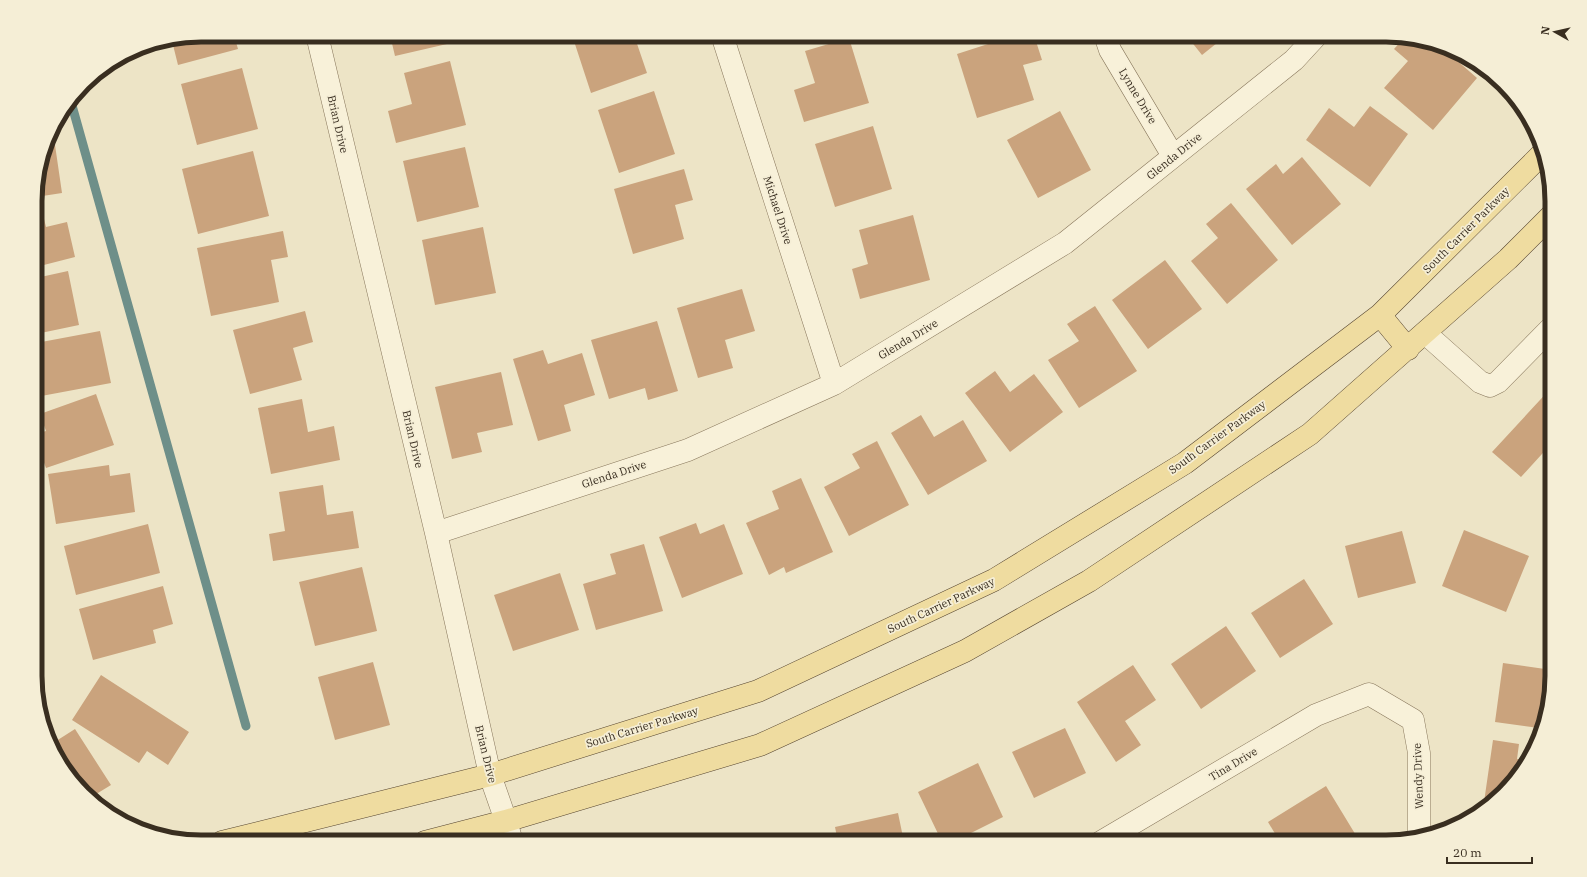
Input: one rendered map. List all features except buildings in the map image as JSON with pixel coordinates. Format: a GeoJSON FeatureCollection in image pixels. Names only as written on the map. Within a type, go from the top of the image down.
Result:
{"type":"FeatureCollection","features":[{"type":"Feature","properties":{"kind":"main road","name":"South Carrier Parkway"},"geometry":{"type":"LineString","coordinates":[[250,835],[490,775],[758,691],[994,580],[1185,463],[1380,315],[1539,157]]}},
{"type":"Feature","properties":{"kind":"main road"},"geometry":{"type":"LineString","coordinates":[[452,835],[506,821],[760,745],[965,651],[1089,581],[1310,434],[1408,349],[1508,259],[1545,222]]}},
{"type":"Feature","properties":{"kind":"main road"},"geometry":{"type":"LineString","coordinates":[[1380,315],[1408,349]]}},
{"type":"Feature","properties":{"kind":"street","name":"Brian Drive"},"geometry":{"type":"LineString","coordinates":[[319,42],[436,534],[490,775],[510,835]]}},
{"type":"Feature","properties":{"kind":"street","name":"Michael Drive"},"geometry":{"type":"LineString","coordinates":[[724,42],[834,384]]}},
{"type":"Feature","properties":{"kind":"street","name":"Lynne Drive"},"geometry":{"type":"LineString","coordinates":[[1107,42],[1110,50],[1173,156]]}},
{"type":"Feature","properties":{"kind":"street","name":"Glenda Drive"},"geometry":{"type":"LineString","coordinates":[[436,534],[688,450],[834,384],[1065,243],[1294,60],[1311,42]]}},
{"type":"Feature","properties":{"kind":"street"},"geometry":{"type":"LineString","coordinates":[[1425,333],[1480,382],[1490,386],[1498,382],[1545,334]]}},
{"type":"Feature","properties":{"kind":"street","name":"Wendy Drive"},"geometry":{"type":"LineString","coordinates":[[1369,694],[1413,720],[1419,753],[1418,832]]}},
{"type":"Feature","properties":{"kind":"street","name":"Tina Drive"},"geometry":{"type":"LineString","coordinates":[[1113,835],[1316,715],[1369,694]]}},
{"type":"Feature","properties":{"kind":"waterway"},"geometry":{"type":"LineString","coordinates":[[72,107],[246,726]]}}]}
